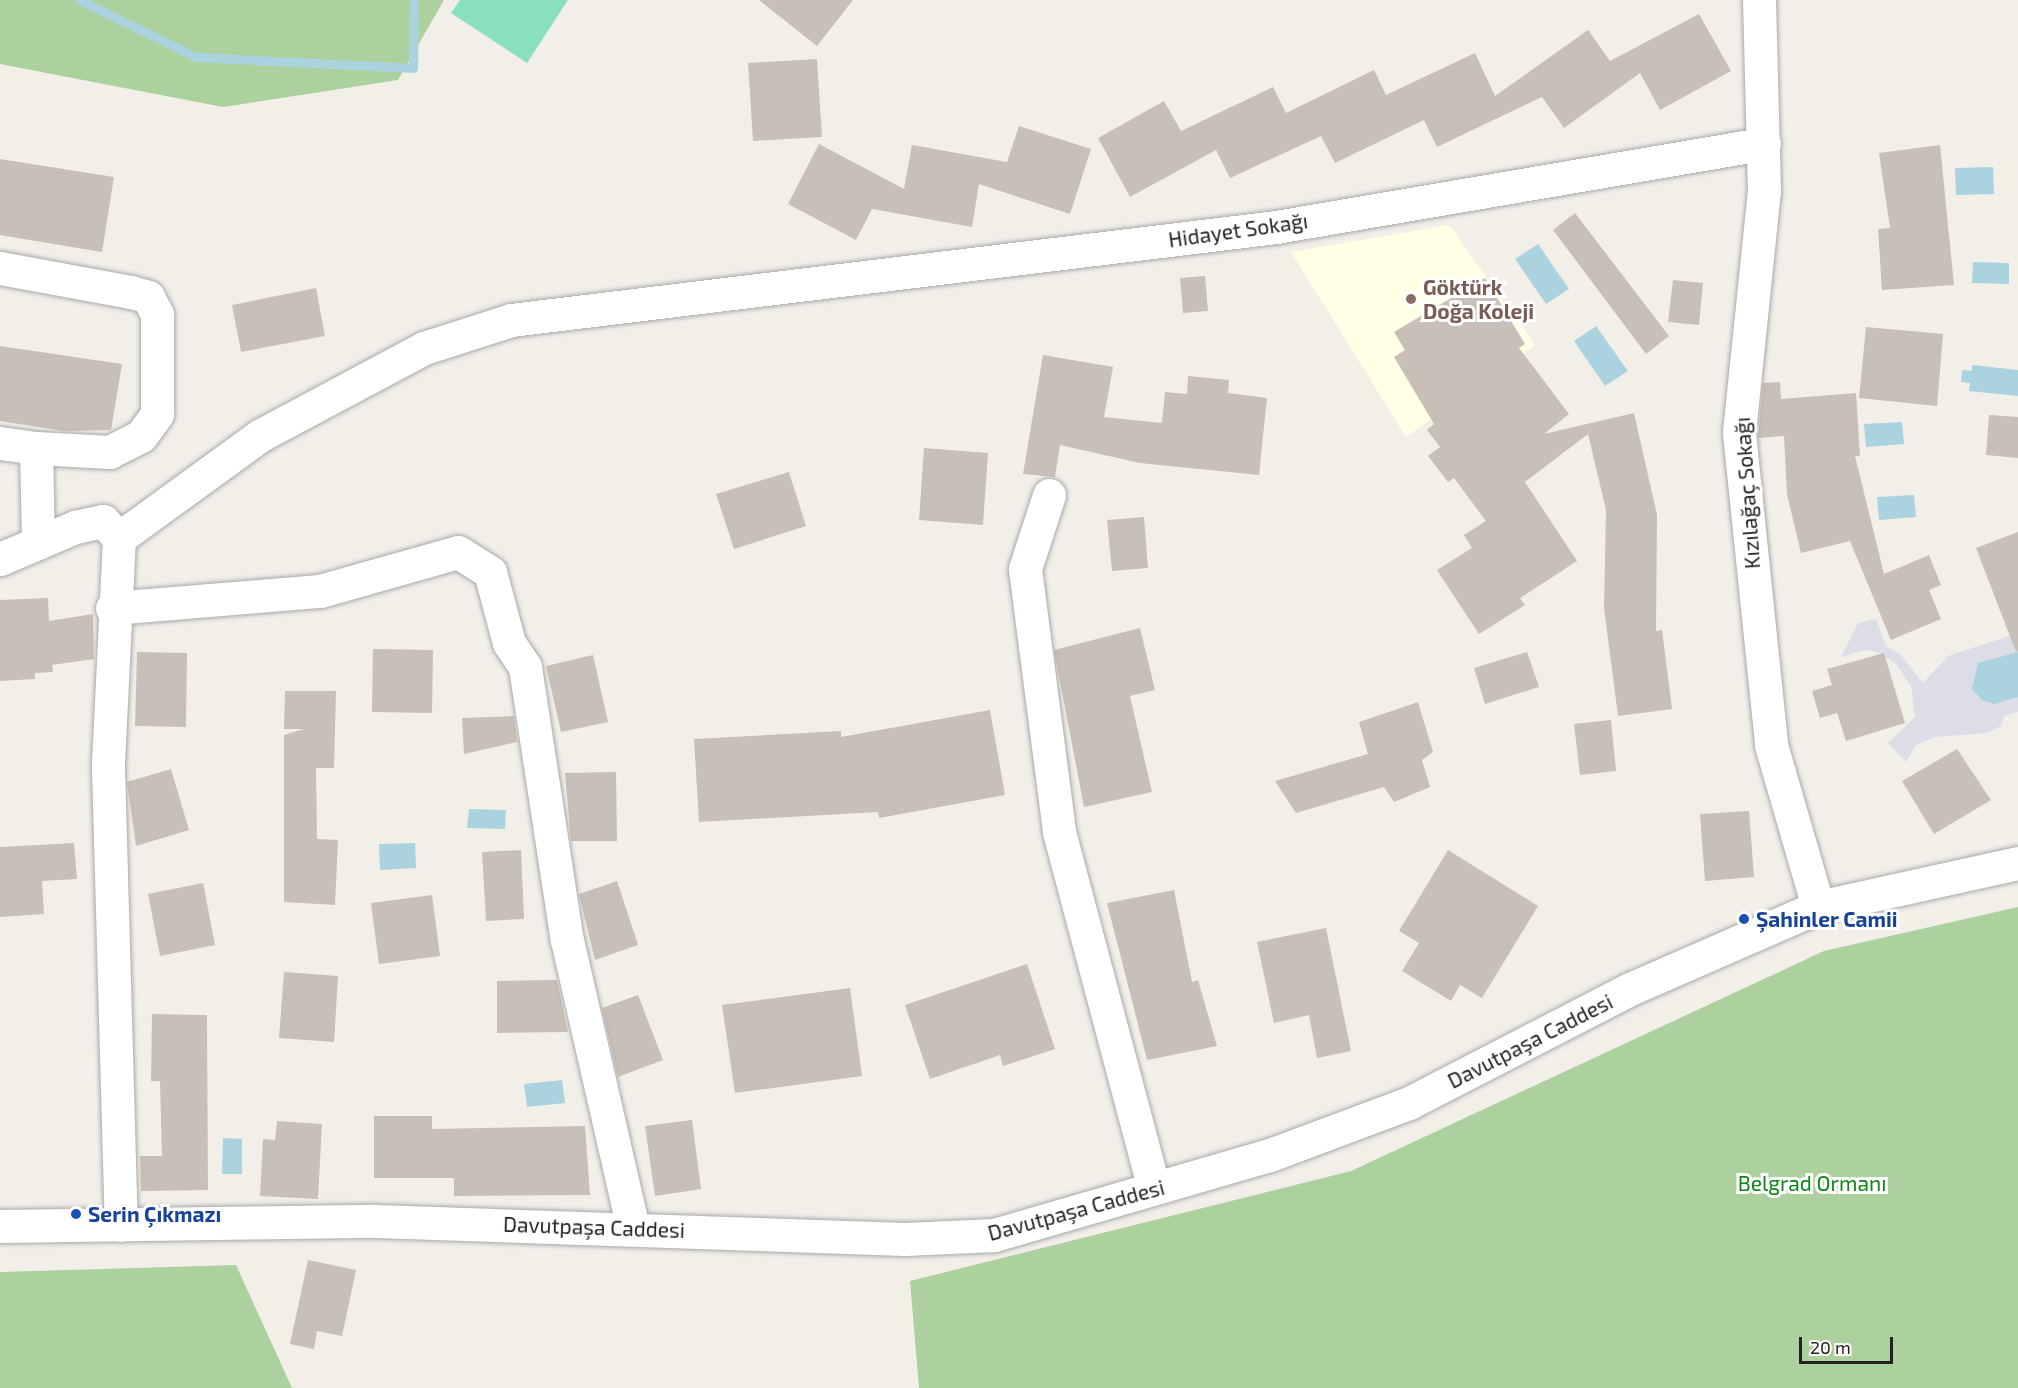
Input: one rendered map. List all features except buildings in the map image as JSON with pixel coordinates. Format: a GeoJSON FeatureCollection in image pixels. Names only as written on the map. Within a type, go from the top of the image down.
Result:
{"type":"FeatureCollection","features":[{"type":"Feature","properties":{"kind":"street","name":"Kızılağaç Sokağı"},"geometry":{"type":"LineString","coordinates":[[1759,0],[1764,144],[1739,433],[1771,745],[1818,907]]}},
{"type":"Feature","properties":{"kind":"street","name":"Hidayet Sokağı"},"geometry":{"type":"LineString","coordinates":[[119,538],[261,435],[424,348],[511,320],[1276,227],[1764,144]]}},
{"type":"Feature","properties":{"kind":"street"},"geometry":{"type":"LineString","coordinates":[[0,268],[131,292],[148,297],[158,314],[157,414],[141,436],[110,452],[36,448],[0,443]]}},
{"type":"Feature","properties":{"kind":"street"},"geometry":{"type":"LineString","coordinates":[[36,448],[38,543]]}},
{"type":"Feature","properties":{"kind":"street"},"geometry":{"type":"LineString","coordinates":[[1049,495],[1025,569],[1059,832],[1155,1188]]}},
{"type":"Feature","properties":{"kind":"street"},"geometry":{"type":"LineString","coordinates":[[0,559],[38,543],[104,521],[119,538],[112,608],[108,767],[121,1225]]}},
{"type":"Feature","properties":{"kind":"street"},"geometry":{"type":"LineString","coordinates":[[112,608],[320,591],[458,552],[490,572],[509,643],[525,667],[569,951],[633,1229]]}},
{"type":"Feature","properties":{"kind":"street","name":"Davutpaşa Caddesi"},"geometry":{"type":"LineString","coordinates":[[0,1226],[376,1221],[955,1238],[994,1235],[1270,1155],[1409,1103],[1630,989],[1818,907],[2018,863]]}},
{"type":"Feature","properties":{"kind":"shaded area","name":"Göktürk Doğa Koleji"},"geometry":{"type":"Polygon","coordinates":[[[1449,225],[1535,345],[1406,437],[1291,252],[1449,225]]]}},
{"type":"Feature","properties":{"kind":"shaded area"},"geometry":{"type":"Polygon","coordinates":[[[1876,619],[1886,646],[1901,655],[1923,683],[1948,656],[2018,633],[2018,712],[2004,716],[2001,726],[1987,733],[1935,737],[1916,745],[1906,762],[1888,743],[1915,717],[1911,686],[1895,663],[1878,652],[1865,650],[1841,657],[1858,623],[1876,619]]]}},
{"type":"Feature","properties":{"kind":"green space"},"geometry":{"type":"Polygon","coordinates":[[[0,0],[444,0],[398,80],[223,107],[0,64],[0,0]]]}},
{"type":"Feature","properties":{"kind":"green space"},"geometry":{"type":"Polygon","coordinates":[[[460,0],[568,0],[527,63],[451,13],[460,0]]]}},
{"type":"Feature","properties":{"kind":"green space","name":"Belgrad Ormanı"},"geometry":{"type":"Polygon","coordinates":[[[2018,907],[2018,1388],[919,1388],[910,1281],[1351,1171],[1824,951],[2018,907]]]}},
{"type":"Feature","properties":{"kind":"green space"},"geometry":{"type":"Polygon","coordinates":[[[236,1265],[292,1388],[0,1388],[0,1272],[236,1265]]]}},
{"type":"Feature","properties":{"kind":"water"},"geometry":{"type":"Polygon","coordinates":[[[1993,167],[1994,194],[1956,195],[1955,168],[1993,167]]]}},
{"type":"Feature","properties":{"kind":"water"},"geometry":{"type":"Polygon","coordinates":[[[1538,244],[1569,289],[1546,304],[1515,259],[1538,244]]]}},
{"type":"Feature","properties":{"kind":"water"},"geometry":{"type":"Polygon","coordinates":[[[1973,262],[2009,263],[2009,284],[1972,283],[1973,262]]]}},
{"type":"Feature","properties":{"kind":"water"},"geometry":{"type":"Polygon","coordinates":[[[1596,326],[1628,371],[1605,386],[1574,341],[1596,326]]]}},
{"type":"Feature","properties":{"kind":"water"},"geometry":{"type":"Polygon","coordinates":[[[1972,365],[2018,370],[2018,396],[1969,391],[1970,383],[1961,382],[1962,370],[1972,371],[1972,365]]]}},
{"type":"Feature","properties":{"kind":"water"},"geometry":{"type":"Polygon","coordinates":[[[1902,422],[1904,444],[1866,447],[1864,424],[1902,422]]]}},
{"type":"Feature","properties":{"kind":"water"},"geometry":{"type":"Polygon","coordinates":[[[1914,495],[1916,517],[1879,520],[1877,497],[1914,495]]]}},
{"type":"Feature","properties":{"kind":"water"},"geometry":{"type":"Polygon","coordinates":[[[2018,652],[2018,697],[1994,704],[1982,700],[1972,689],[1978,663],[2018,652]]]}},
{"type":"Feature","properties":{"kind":"water"},"geometry":{"type":"Polygon","coordinates":[[[469,809],[506,810],[505,829],[467,828],[469,809]]]}},
{"type":"Feature","properties":{"kind":"water"},"geometry":{"type":"Polygon","coordinates":[[[415,843],[416,868],[380,870],[379,844],[415,843]]]}},
{"type":"Feature","properties":{"kind":"water"},"geometry":{"type":"Polygon","coordinates":[[[562,1080],[565,1103],[527,1107],[524,1084],[562,1080]]]}},
{"type":"Feature","properties":{"kind":"water"},"geometry":{"type":"Polygon","coordinates":[[[223,1138],[242,1139],[242,1174],[222,1174],[223,1138]]]}},
{"type":"Feature","properties":{"kind":"waterway"},"geometry":{"type":"LineString","coordinates":[[80,0],[196,57],[413,68],[414,0]]}},
{"type":"Feature","properties":{"kind":"place","name":"Göktürk Doğa Koleji"},"geometry":{"type":"Point","coordinates":[1411,299]}},
{"type":"Feature","properties":{"kind":"place","name":"Şahinler Camii"},"geometry":{"type":"Point","coordinates":[1744,919]}},
{"type":"Feature","properties":{"kind":"place","name":"Serin Çıkmazı"},"geometry":{"type":"Point","coordinates":[76,1214]}}]}
